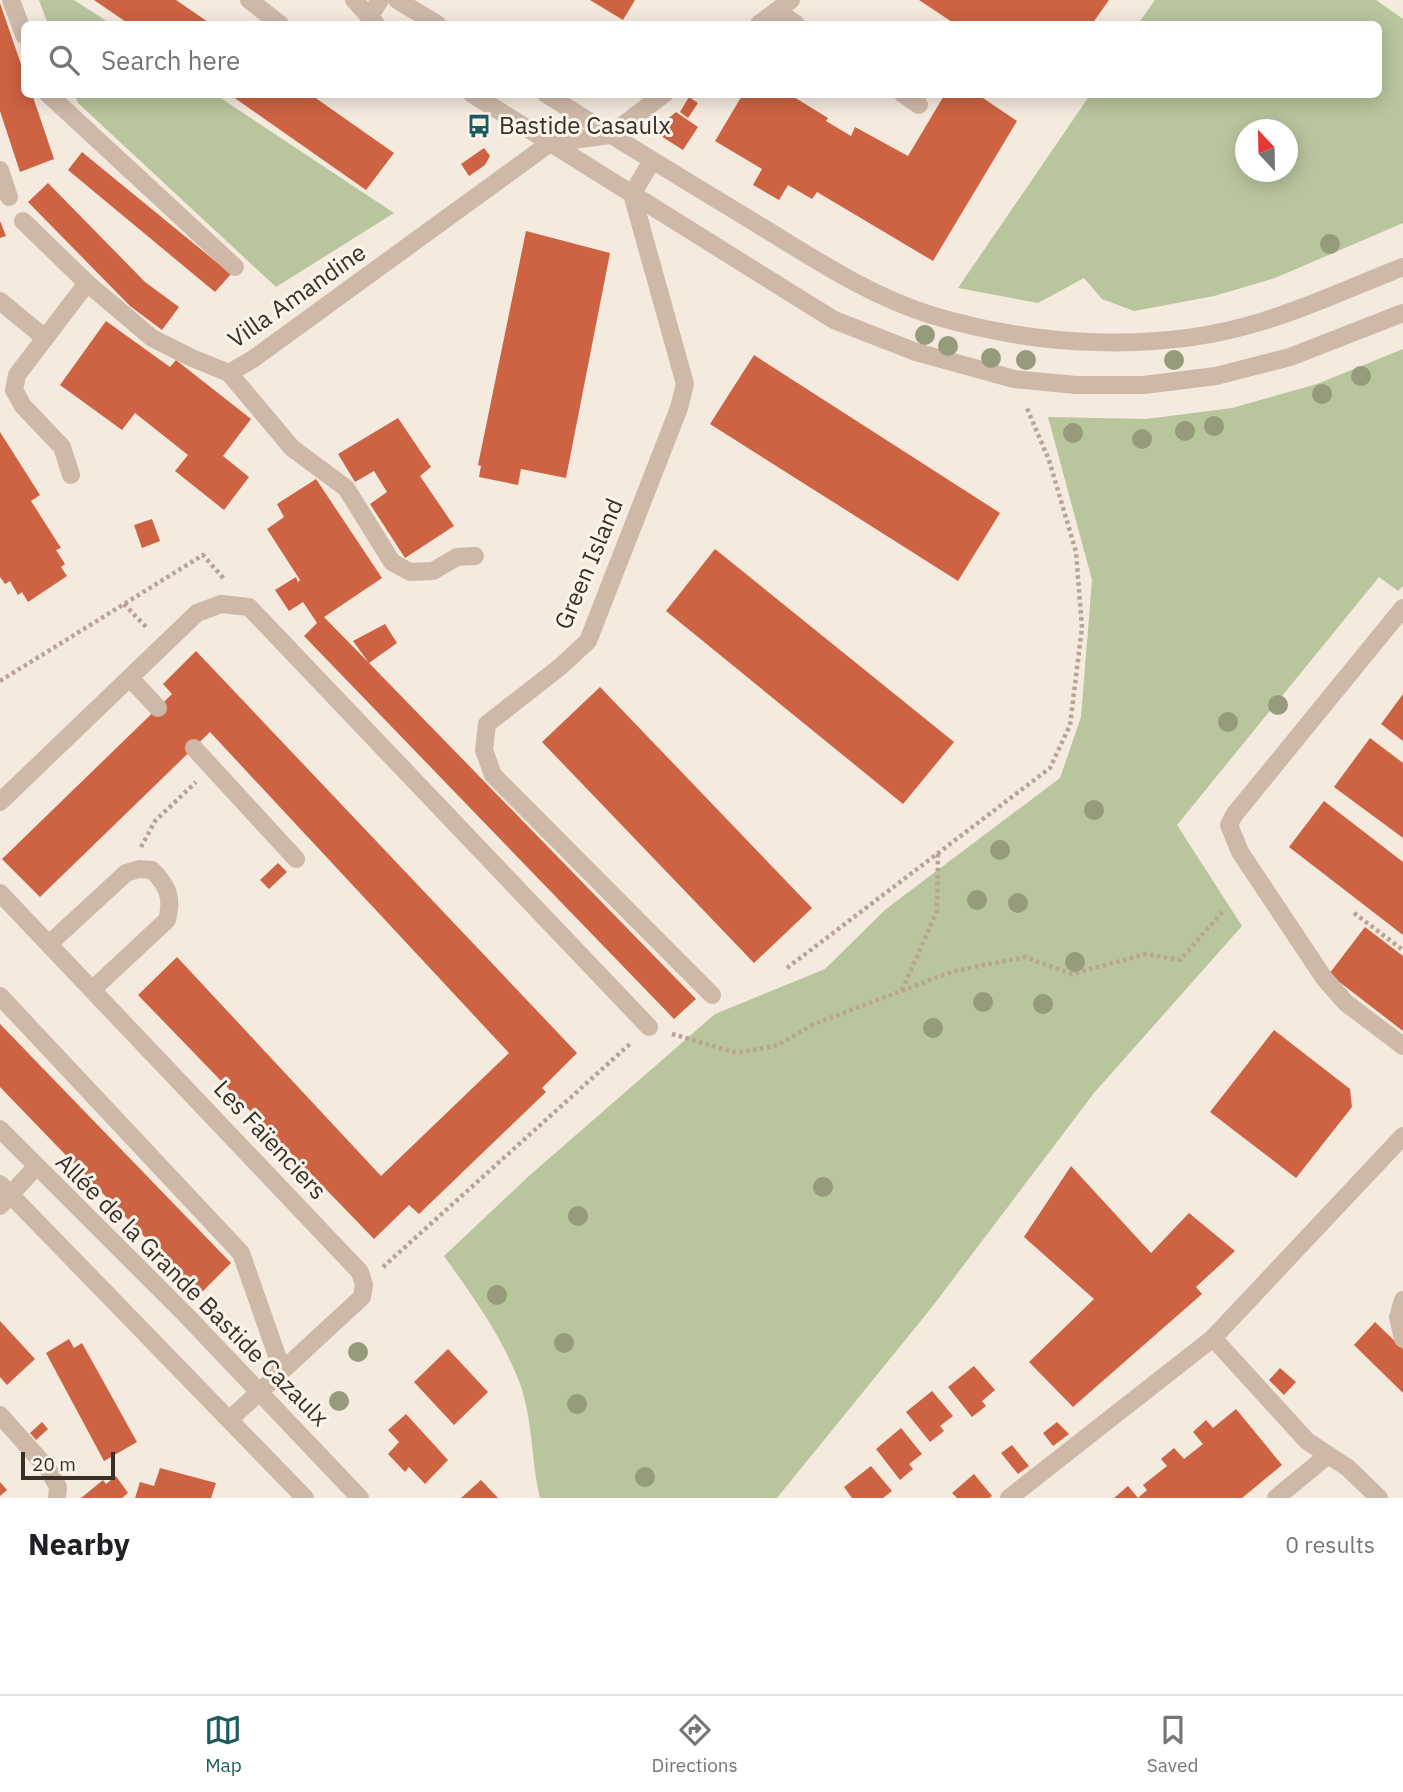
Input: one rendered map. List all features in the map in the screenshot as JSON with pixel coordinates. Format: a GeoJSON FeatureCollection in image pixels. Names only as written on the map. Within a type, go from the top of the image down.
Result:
{"type":"FeatureCollection","features":[{"type":"Feature","properties":{"kind":"street"},"geometry":{"type":"LineString","coordinates":[[11,0],[21,27]]}},
{"type":"Feature","properties":{"kind":"street"},"geometry":{"type":"LineString","coordinates":[[249,0],[276,21]]}},
{"type":"Feature","properties":{"kind":"street"},"geometry":{"type":"LineString","coordinates":[[354,0],[373,21],[380,0]]}},
{"type":"Feature","properties":{"kind":"street"},"geometry":{"type":"LineString","coordinates":[[397,0],[430,21]]}},
{"type":"Feature","properties":{"kind":"street"},"geometry":{"type":"LineString","coordinates":[[763,21],[783,6],[794,21]]}},
{"type":"Feature","properties":{"kind":"street"},"geometry":{"type":"LineString","coordinates":[[52,98],[235,267]]}},
{"type":"Feature","properties":{"kind":"street"},"geometry":{"type":"LineString","coordinates":[[478,98],[835,320],[916,352],[1014,379],[1076,385],[1144,385],[1216,376],[1290,357],[1403,313]]}},
{"type":"Feature","properties":{"kind":"street"},"geometry":{"type":"LineString","coordinates":[[552,98],[854,282],[930,314],[1026,337],[1061,341],[1138,341],[1198,336],[1260,323],[1403,267]]}},
{"type":"Feature","properties":{"kind":"street"},"geometry":{"type":"LineString","coordinates":[[550,143],[610,135],[659,98]]}},
{"type":"Feature","properties":{"kind":"street"},"geometry":{"type":"LineString","coordinates":[[909,98],[919,105]]}},
{"type":"Feature","properties":{"kind":"street","name":"Villa Amandine"},"geometry":{"type":"LineString","coordinates":[[23,221],[87,283],[152,338],[229,373],[253,359],[550,143]]}},
{"type":"Feature","properties":{"kind":"street"},"geometry":{"type":"LineString","coordinates":[[632,194],[652,161]]}},
{"type":"Feature","properties":{"kind":"street"},"geometry":{"type":"LineString","coordinates":[[0,170],[9,197]]}},
{"type":"Feature","properties":{"kind":"street","name":"Green Island"},"geometry":{"type":"LineString","coordinates":[[632,194],[685,384],[679,408],[588,640],[560,667],[487,724],[484,750],[493,775],[712,995]]}},
{"type":"Feature","properties":{"kind":"street"},"geometry":{"type":"LineString","coordinates":[[71,475],[62,447],[23,405],[14,390],[17,375],[87,283]]}},
{"type":"Feature","properties":{"kind":"street"},"geometry":{"type":"LineString","coordinates":[[0,301],[45,338]]}},
{"type":"Feature","properties":{"kind":"street"},"geometry":{"type":"LineString","coordinates":[[229,373],[292,448],[346,488],[392,562],[410,572],[433,571],[457,557],[475,556]]}},
{"type":"Feature","properties":{"kind":"street"},"geometry":{"type":"LineString","coordinates":[[0,802],[197,613],[221,604],[249,607],[649,1027]]}},
{"type":"Feature","properties":{"kind":"street"},"geometry":{"type":"LineString","coordinates":[[1403,608],[1234,815],[1229,825],[1240,852],[1324,978],[1346,1003],[1403,1046]]}},
{"type":"Feature","properties":{"kind":"street"},"geometry":{"type":"LineString","coordinates":[[130,678],[158,708]]}},
{"type":"Feature","properties":{"kind":"street"},"geometry":{"type":"LineString","coordinates":[[194,748],[296,859]]}},
{"type":"Feature","properties":{"kind":"street"},"geometry":{"type":"LineString","coordinates":[[49,944],[126,873],[139,869],[152,870],[162,880],[169,891],[171,904],[167,920],[93,989]]}},
{"type":"Feature","properties":{"kind":"street","name":"Les Faïenciers"},"geometry":{"type":"LineString","coordinates":[[0,893],[360,1272],[364,1285]]}},
{"type":"Feature","properties":{"kind":"street"},"geometry":{"type":"LineString","coordinates":[[0,996],[241,1253],[282,1370]]}},
{"type":"Feature","properties":{"kind":"street","name":"Allée de la Grande Bastide Cazaulx"},"geometry":{"type":"LineString","coordinates":[[0,1129],[185,1314],[351,1494]]}},
{"type":"Feature","properties":{"kind":"street"},"geometry":{"type":"LineString","coordinates":[[1009,1498],[1213,1338],[1403,1136]]}},
{"type":"Feature","properties":{"kind":"street"},"geometry":{"type":"LineString","coordinates":[[36,1167],[4,1195],[305,1498]]}},
{"type":"Feature","properties":{"kind":"street"},"geometry":{"type":"LineString","coordinates":[[229,1420],[362,1297],[364,1285]]}},
{"type":"Feature","properties":{"kind":"street"},"geometry":{"type":"LineString","coordinates":[[1403,1300],[1398,1317],[1403,1339]]}},
{"type":"Feature","properties":{"kind":"street"},"geometry":{"type":"LineString","coordinates":[[1213,1338],[1307,1441],[1348,1468],[1379,1498]]}},
{"type":"Feature","properties":{"kind":"street"},"geometry":{"type":"LineString","coordinates":[[0,1415],[48,1469],[58,1487],[57,1498]]}},
{"type":"Feature","properties":{"kind":"street"},"geometry":{"type":"LineString","coordinates":[[1276,1498],[1328,1455]]}},
{"type":"Feature","properties":{"kind":"path"},"geometry":{"type":"LineString","coordinates":[[787,968],[1050,768],[1070,725],[1082,628],[1076,552],[1049,460],[1014,379]]}},
{"type":"Feature","properties":{"kind":"path"},"geometry":{"type":"LineString","coordinates":[[0,681],[203,555]]}},
{"type":"Feature","properties":{"kind":"path"},"geometry":{"type":"LineString","coordinates":[[124,604],[149,629]]}},
{"type":"Feature","properties":{"kind":"path"},"geometry":{"type":"LineString","coordinates":[[155,821],[175,802]]}},
{"type":"Feature","properties":{"kind":"path"},"geometry":{"type":"LineString","coordinates":[[902,991],[937,911],[938,853]]}},
{"type":"Feature","properties":{"kind":"path"},"geometry":{"type":"LineString","coordinates":[[364,1285],[649,1027],[737,1053],[778,1045],[814,1024],[954,971],[1025,957],[1072,974],[1146,954],[1180,960],[1224,910]]}},
{"type":"Feature","properties":{"kind":"path"},"geometry":{"type":"LineString","coordinates":[[1354,913],[1403,950]]}},
{"type":"Feature","properties":{"kind":"green space"},"geometry":{"type":"Polygon","coordinates":[[[39,0],[74,0],[106,21],[47,21],[39,0]]]}},
{"type":"Feature","properties":{"kind":"green space"},"geometry":{"type":"Polygon","coordinates":[[[1155,0],[1376,0],[1403,19],[1403,223],[1275,278],[1214,296],[1134,311],[1102,299],[1084,278],[1038,303],[958,288],[1088,98],[1382,98],[1382,21],[1140,21],[1155,0]]]}},
{"type":"Feature","properties":{"kind":"green space"},"geometry":{"type":"Polygon","coordinates":[[[76,98],[221,98],[394,213],[276,287],[78,103],[76,98]]]}},
{"type":"Feature","properties":{"kind":"green space"},"geometry":{"type":"Polygon","coordinates":[[[1403,349],[1403,586],[1398,591],[1379,577],[1177,825],[1242,926],[1094,1093],[932,1307],[777,1498],[540,1498],[527,1410],[519,1381],[495,1332],[444,1256],[530,1175],[715,1014],[825,969],[886,909],[1060,778],[1081,717],[1092,580],[1048,417],[1146,419],[1232,408],[1317,384],[1403,349]]]}},
{"type":"Feature","properties":{"kind":"building"},"geometry":{"type":"Polygon","coordinates":[[[94,0],[176,0],[207,21],[125,21],[94,0]]]}},
{"type":"Feature","properties":{"kind":"building"},"geometry":{"type":"Polygon","coordinates":[[[590,0],[635,0],[623,20],[590,0]]]}},
{"type":"Feature","properties":{"kind":"building"},"geometry":{"type":"Polygon","coordinates":[[[919,0],[1109,0],[1094,21],[950,21],[919,0]]]}},
{"type":"Feature","properties":{"kind":"building"},"geometry":{"type":"Polygon","coordinates":[[[0,3],[21,64],[21,98],[33,98],[54,159],[20,172],[0,111],[0,3]]]}},
{"type":"Feature","properties":{"kind":"building"},"geometry":{"type":"Polygon","coordinates":[[[235,98],[316,98],[394,153],[366,190],[235,98]]]}},
{"type":"Feature","properties":{"kind":"building"},"geometry":{"type":"Polygon","coordinates":[[[688,98],[698,103],[688,118],[680,112],[688,98]]]}},
{"type":"Feature","properties":{"kind":"building"},"geometry":{"type":"Polygon","coordinates":[[[741,98],[796,98],[851,136],[855,127],[908,156],[943,98],[983,98],[1017,121],[933,261],[817,192],[812,199],[788,185],[779,200],[753,185],[762,169],[715,141],[741,98]]]}},
{"type":"Feature","properties":{"kind":"building"},"geometry":{"type":"Polygon","coordinates":[[[676,112],[698,127],[683,150],[653,131],[676,112]]]}},
{"type":"Feature","properties":{"kind":"building"},"geometry":{"type":"Polygon","coordinates":[[[484,148],[490,156],[485,165],[469,176],[461,164],[484,148]]]}},
{"type":"Feature","properties":{"kind":"building"},"geometry":{"type":"Polygon","coordinates":[[[82,152],[231,274],[215,292],[68,170],[82,152]]]}},
{"type":"Feature","properties":{"kind":"building"},"geometry":{"type":"Polygon","coordinates":[[[48,183],[145,282],[179,307],[162,330],[130,306],[28,202],[48,183]]]}},
{"type":"Feature","properties":{"kind":"building"},"geometry":{"type":"Polygon","coordinates":[[[0,221],[6,236],[0,238],[0,221]]]}},
{"type":"Feature","properties":{"kind":"building"},"geometry":{"type":"Polygon","coordinates":[[[526,231],[610,253],[566,478],[521,469],[518,485],[479,477],[481,466],[478,465],[526,231]]]}},
{"type":"Feature","properties":{"kind":"building"},"geometry":{"type":"Polygon","coordinates":[[[106,321],[170,367],[176,360],[251,419],[223,456],[249,477],[224,510],[175,471],[188,455],[135,413],[122,430],[60,385],[106,321]]]}},
{"type":"Feature","properties":{"kind":"building"},"geometry":{"type":"Polygon","coordinates":[[[754,355],[1000,513],[958,581],[710,424],[754,355]]]}},
{"type":"Feature","properties":{"kind":"building"},"geometry":{"type":"Polygon","coordinates":[[[398,418],[431,467],[420,476],[454,526],[405,558],[370,504],[387,492],[374,471],[355,482],[338,454],[398,418]]]}},
{"type":"Feature","properties":{"kind":"building"},"geometry":{"type":"Polygon","coordinates":[[[0,432],[40,495],[31,501],[61,548],[56,550],[65,564],[61,567],[67,576],[28,602],[22,592],[18,595],[10,581],[5,584],[0,577],[0,432]]]}},
{"type":"Feature","properties":{"kind":"building"},"geometry":{"type":"Polygon","coordinates":[[[316,479],[382,578],[324,617],[696,999],[674,1019],[304,636],[317,623],[303,602],[289,611],[275,590],[296,577],[298,582],[300,580],[267,529],[284,517],[277,504],[316,479]]]}},
{"type":"Feature","properties":{"kind":"building"},"geometry":{"type":"Polygon","coordinates":[[[152,519],[160,541],[142,548],[134,525],[152,519]]]}},
{"type":"Feature","properties":{"kind":"building"},"geometry":{"type":"Polygon","coordinates":[[[715,549],[954,742],[903,804],[666,611],[715,549]]]}},
{"type":"Feature","properties":{"kind":"building"},"geometry":{"type":"Polygon","coordinates":[[[385,624],[397,643],[369,663],[353,641],[385,624]]]}},
{"type":"Feature","properties":{"kind":"building"},"geometry":{"type":"Polygon","coordinates":[[[196,651],[577,1053],[542,1088],[546,1092],[419,1214],[409,1205],[374,1239],[138,995],[177,957],[381,1176],[509,1053],[210,732],[40,897],[2,859],[172,694],[163,684],[196,651]]]}},
{"type":"Feature","properties":{"kind":"building"},"geometry":{"type":"Polygon","coordinates":[[[600,687],[812,908],[754,963],[542,742],[600,687]]]}},
{"type":"Feature","properties":{"kind":"building"},"geometry":{"type":"Polygon","coordinates":[[[1403,694],[1403,741],[1381,724],[1403,694]]]}},
{"type":"Feature","properties":{"kind":"building"},"geometry":{"type":"Polygon","coordinates":[[[1370,738],[1403,763],[1403,838],[1334,787],[1370,738]]]}},
{"type":"Feature","properties":{"kind":"building"},"geometry":{"type":"Polygon","coordinates":[[[1324,801],[1403,862],[1403,935],[1289,847],[1324,801]]]}},
{"type":"Feature","properties":{"kind":"building"},"geometry":{"type":"Polygon","coordinates":[[[278,863],[287,872],[269,889],[260,880],[278,863]]]}},
{"type":"Feature","properties":{"kind":"building"},"geometry":{"type":"Polygon","coordinates":[[[1365,927],[1403,956],[1403,1031],[1329,974],[1365,927]]]}},
{"type":"Feature","properties":{"kind":"building"},"geometry":{"type":"Polygon","coordinates":[[[0,1024],[231,1263],[200,1294],[0,1087],[0,1024]]]}},
{"type":"Feature","properties":{"kind":"building"},"geometry":{"type":"Polygon","coordinates":[[[1274,1030],[1350,1089],[1352,1107],[1296,1178],[1210,1112],[1274,1030]]]}},
{"type":"Feature","properties":{"kind":"building"},"geometry":{"type":"Polygon","coordinates":[[[1071,1166],[1151,1253],[1189,1213],[1235,1251],[1196,1287],[1202,1294],[1073,1407],[1029,1362],[1094,1299],[1024,1237],[1071,1166]]]}},
{"type":"Feature","properties":{"kind":"building"},"geometry":{"type":"Polygon","coordinates":[[[0,1321],[35,1359],[7,1385],[0,1377],[0,1321]]]}},
{"type":"Feature","properties":{"kind":"building"},"geometry":{"type":"Polygon","coordinates":[[[1375,1322],[1403,1349],[1403,1393],[1354,1345],[1375,1322]]]}},
{"type":"Feature","properties":{"kind":"building"},"geometry":{"type":"Polygon","coordinates":[[[69,1339],[74,1348],[82,1343],[137,1442],[104,1461],[46,1353],[69,1339]]]}},
{"type":"Feature","properties":{"kind":"building"},"geometry":{"type":"Polygon","coordinates":[[[448,1349],[488,1392],[454,1425],[414,1382],[448,1349]]]}},
{"type":"Feature","properties":{"kind":"building"},"geometry":{"type":"Polygon","coordinates":[[[974,1366],[995,1390],[982,1401],[986,1406],[972,1417],[948,1387],[974,1366]]]}},
{"type":"Feature","properties":{"kind":"building"},"geometry":{"type":"Polygon","coordinates":[[[1280,1368],[1296,1382],[1284,1395],[1269,1380],[1280,1368]]]}},
{"type":"Feature","properties":{"kind":"building"},"geometry":{"type":"Polygon","coordinates":[[[932,1391],[953,1416],[940,1426],[944,1431],[930,1442],[906,1412],[932,1391]]]}},
{"type":"Feature","properties":{"kind":"building"},"geometry":{"type":"Polygon","coordinates":[[[1236,1409],[1282,1465],[1242,1498],[1138,1498],[1147,1490],[1143,1485],[1167,1466],[1161,1459],[1174,1448],[1184,1459],[1203,1444],[1193,1432],[1206,1420],[1213,1428],[1236,1409]]]}},
{"type":"Feature","properties":{"kind":"building"},"geometry":{"type":"Polygon","coordinates":[[[406,1414],[448,1460],[425,1484],[409,1467],[405,1472],[388,1454],[399,1442],[388,1430],[406,1414]]]}},
{"type":"Feature","properties":{"kind":"building"},"geometry":{"type":"Polygon","coordinates":[[[42,1422],[48,1429],[36,1440],[30,1433],[42,1422]]]}},
{"type":"Feature","properties":{"kind":"building"},"geometry":{"type":"Polygon","coordinates":[[[1057,1422],[1069,1434],[1053,1446],[1043,1433],[1057,1422]]]}},
{"type":"Feature","properties":{"kind":"building"},"geometry":{"type":"Polygon","coordinates":[[[901,1428],[922,1454],[909,1464],[913,1469],[900,1480],[876,1449],[901,1428]]]}},
{"type":"Feature","properties":{"kind":"building"},"geometry":{"type":"Polygon","coordinates":[[[1012,1445],[1029,1466],[1018,1474],[1001,1453],[1012,1445]]]}},
{"type":"Feature","properties":{"kind":"building"},"geometry":{"type":"Polygon","coordinates":[[[871,1466],[892,1491],[883,1498],[852,1498],[844,1487],[871,1466]]]}},
{"type":"Feature","properties":{"kind":"building"},"geometry":{"type":"Polygon","coordinates":[[[160,1468],[216,1483],[211,1498],[135,1498],[140,1482],[154,1486],[160,1468]]]}},
{"type":"Feature","properties":{"kind":"building"},"geometry":{"type":"Polygon","coordinates":[[[974,1474],[992,1496],[957,1498],[952,1493],[974,1474]]]}},
{"type":"Feature","properties":{"kind":"building"},"geometry":{"type":"Polygon","coordinates":[[[116,1476],[128,1493],[122,1498],[81,1498],[103,1480],[106,1484],[116,1476]]]}},
{"type":"Feature","properties":{"kind":"building"},"geometry":{"type":"Polygon","coordinates":[[[481,1480],[498,1498],[461,1498],[481,1480]]]}},
{"type":"Feature","properties":{"kind":"building"},"geometry":{"type":"Polygon","coordinates":[[[0,1482],[7,1490],[0,1496],[0,1482]]]}},
{"type":"Feature","properties":{"kind":"building"},"geometry":{"type":"Polygon","coordinates":[[[1128,1486],[1138,1498],[1114,1498],[1128,1486]]]}},
{"type":"Feature","properties":{"kind":"place","name":"Bastide Casaulx"},"geometry":{"type":"Point","coordinates":[479,126]}}]}
